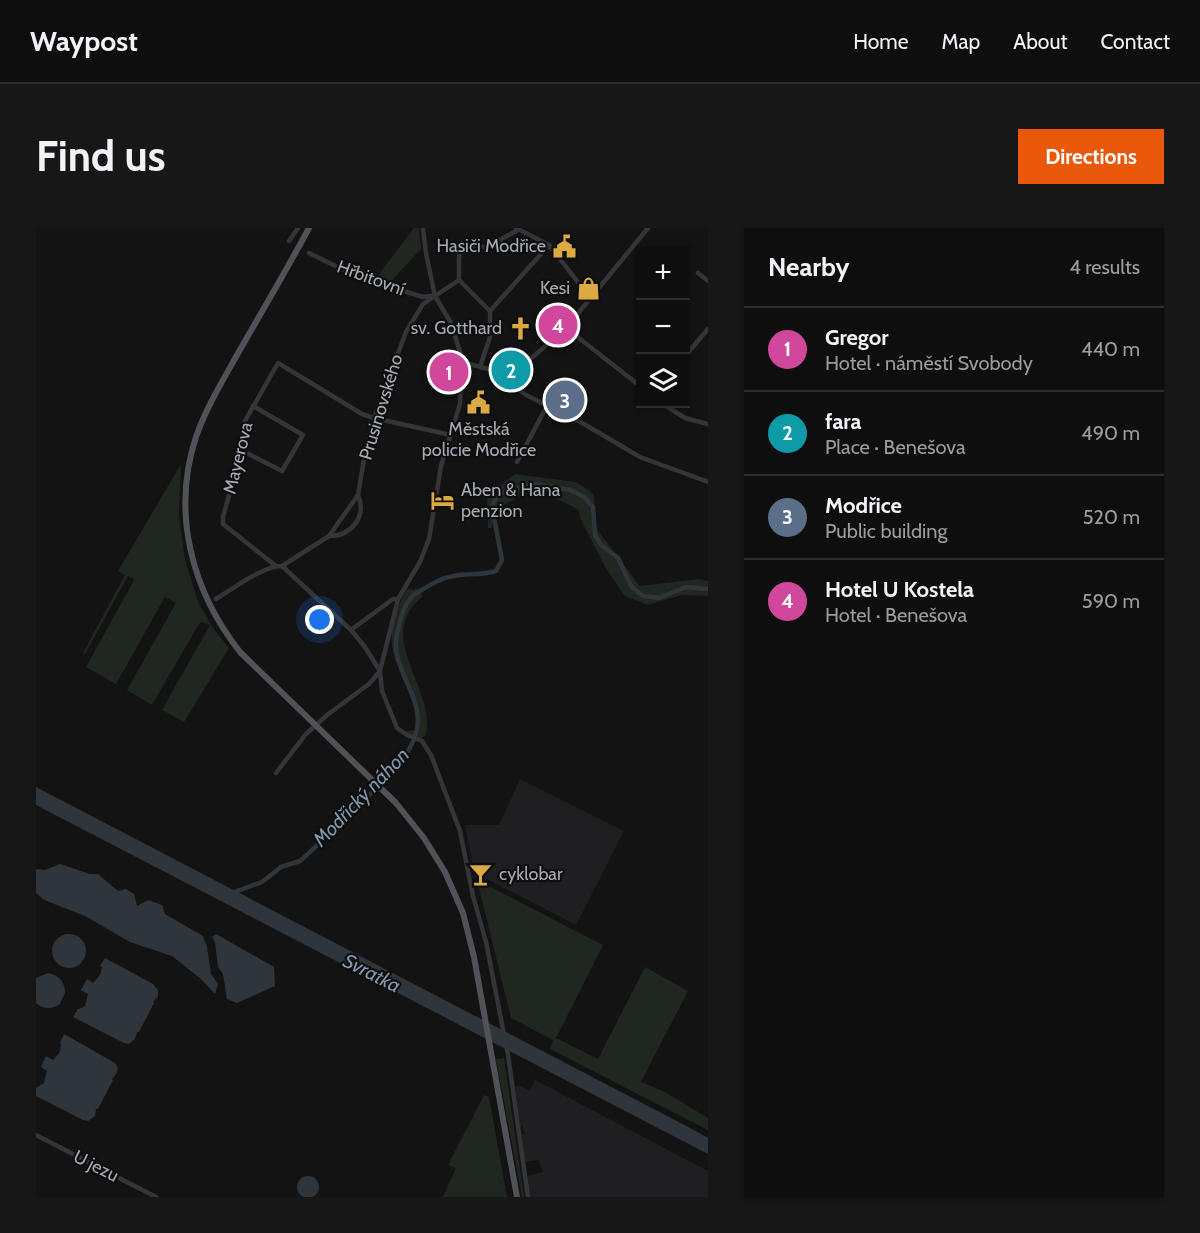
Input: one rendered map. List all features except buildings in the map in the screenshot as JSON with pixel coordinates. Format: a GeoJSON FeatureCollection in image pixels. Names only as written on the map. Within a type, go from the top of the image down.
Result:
{"type":"FeatureCollection","features":[{"type":"Feature","properties":{"kind":"main road"},"geometry":{"type":"LineString","coordinates":[[309,228],[202,420],[190,462],[186,507],[187,530],[195,570],[204,595],[217,620],[240,652],[385,793],[424,838],[446,872],[469,934],[517,1197]]}},
{"type":"Feature","properties":{"kind":"street"},"geometry":{"type":"LineString","coordinates":[[289,241],[298,228]]}},
{"type":"Feature","properties":{"kind":"street"},"geometry":{"type":"LineString","coordinates":[[423,228],[435,296],[451,323],[464,364],[460,404],[438,477],[429,539],[420,562],[398,599],[380,671],[382,691],[397,728],[424,743],[431,755],[459,831],[486,942],[507,1055],[528,1197]]}},
{"type":"Feature","properties":{"kind":"street"},"geometry":{"type":"LineString","coordinates":[[492,370],[527,362],[567,328],[648,228]]}},
{"type":"Feature","properties":{"kind":"street"},"geometry":{"type":"LineString","coordinates":[[490,311],[459,280],[459,252],[464,247],[487,247],[517,229],[549,245],[591,299]]}},
{"type":"Feature","properties":{"kind":"street"},"geometry":{"type":"LineString","coordinates":[[480,367],[490,337],[490,311],[549,245]]}},
{"type":"Feature","properties":{"kind":"street","name":"Hřbitovní"},"geometry":{"type":"LineString","coordinates":[[309,253],[358,277],[423,297],[435,296]]}},
{"type":"Feature","properties":{"kind":"street"},"geometry":{"type":"LineString","coordinates":[[698,273],[708,282]]}},
{"type":"Feature","properties":{"kind":"street","name":"Prusinovského"},"geometry":{"type":"LineString","coordinates":[[329,536],[337,536],[351,529],[358,522],[362,510],[358,495],[365,453],[374,418],[406,332],[423,304],[459,280]]}},
{"type":"Feature","properties":{"kind":"street"},"geometry":{"type":"LineString","coordinates":[[567,328],[636,383]]}},
{"type":"Feature","properties":{"kind":"street"},"geometry":{"type":"LineString","coordinates":[[687,354],[708,329]]}},
{"type":"Feature","properties":{"kind":"street","name":"Mayerova"},"geometry":{"type":"LineString","coordinates":[[276,566],[224,524],[223,517],[245,421],[278,363],[362,414],[374,418]]}},
{"type":"Feature","properties":{"kind":"street"},"geometry":{"type":"LineString","coordinates":[[464,364],[492,370],[526,395],[548,404],[628,451],[708,482]]}},
{"type":"Feature","properties":{"kind":"street"},"geometry":{"type":"LineString","coordinates":[[517,462],[548,404]]}},
{"type":"Feature","properties":{"kind":"street"},"geometry":{"type":"LineString","coordinates":[[239,449],[282,471],[303,435],[253,406]]}},
{"type":"Feature","properties":{"kind":"street"},"geometry":{"type":"LineString","coordinates":[[669,408],[685,418],[708,424]]}},
{"type":"Feature","properties":{"kind":"street"},"geometry":{"type":"LineString","coordinates":[[374,418],[451,435]]}},
{"type":"Feature","properties":{"kind":"street","name":"Prusinovského"},"geometry":{"type":"LineString","coordinates":[[282,566],[329,536],[358,495]]}},
{"type":"Feature","properties":{"kind":"street"},"geometry":{"type":"LineString","coordinates":[[216,599],[244,581],[276,566],[282,566],[351,630],[380,671]]}},
{"type":"Feature","properties":{"kind":"street"},"geometry":{"type":"LineString","coordinates":[[351,630],[393,599],[398,599]]}},
{"type":"Feature","properties":{"kind":"street"},"geometry":{"type":"LineString","coordinates":[[276,773],[315,725],[369,684],[380,671]]}},
{"type":"Feature","properties":{"kind":"street","name":"U jezu"},"geometry":{"type":"LineString","coordinates":[[36,1135],[156,1197]]}},
{"type":"Feature","properties":{"kind":"shaded area"},"geometry":{"type":"Polygon","coordinates":[[[414,228],[419,228],[421,249],[393,279],[391,285],[374,281],[414,228]]]}},
{"type":"Feature","properties":{"kind":"shaded area"},"geometry":{"type":"Polygon","coordinates":[[[181,464],[179,515],[185,560],[198,602],[212,626],[229,648],[184,722],[162,710],[210,625],[202,622],[199,624],[152,705],[127,690],[176,603],[165,597],[116,684],[86,667],[133,582],[134,579],[128,576],[85,654],[83,653],[125,575],[118,571],[181,464]]]}},
{"type":"Feature","properties":{"kind":"shaded area"},"geometry":{"type":"Polygon","coordinates":[[[515,474],[576,482],[594,494],[596,528],[640,586],[699,579],[708,581],[708,596],[681,595],[648,605],[625,596],[605,567],[580,518],[579,511],[546,492],[526,493],[497,509],[491,528],[488,528],[487,495],[515,474]]]}},
{"type":"Feature","properties":{"kind":"shaded area"},"geometry":{"type":"Polygon","coordinates":[[[416,588],[423,596],[409,612],[404,628],[404,646],[427,717],[426,735],[421,739],[406,731],[416,730],[417,713],[399,662],[396,662],[392,643],[393,625],[398,607],[407,589],[416,588]]]}},
{"type":"Feature","properties":{"kind":"shaded area"},"geometry":{"type":"Polygon","coordinates":[[[520,779],[624,831],[576,925],[487,879],[475,877],[465,825],[499,825],[520,779]]]}},
{"type":"Feature","properties":{"kind":"shaded area"},"geometry":{"type":"Polygon","coordinates":[[[477,880],[603,945],[556,1038],[598,1059],[645,967],[688,991],[641,1082],[665,1092],[708,1118],[708,1130],[550,1049],[553,1040],[511,1018],[477,880]]]}},
{"type":"Feature","properties":{"kind":"shaded area"},"geometry":{"type":"Polygon","coordinates":[[[504,1058],[524,1197],[522,1197],[496,1059],[504,1058]]]}},
{"type":"Feature","properties":{"kind":"shaded area"},"geometry":{"type":"Polygon","coordinates":[[[535,1080],[708,1171],[708,1197],[529,1197],[526,1180],[528,1176],[543,1172],[539,1160],[524,1162],[521,1135],[524,1134],[523,1126],[520,1126],[515,1086],[530,1091],[535,1080]]]}},
{"type":"Feature","properties":{"kind":"shaded area"},"geometry":{"type":"Polygon","coordinates":[[[484,1095],[489,1097],[507,1197],[443,1197],[456,1168],[448,1165],[484,1095]]]}},
{"type":"Feature","properties":{"kind":"water","name":"Svratka"},"geometry":{"type":"Polygon","coordinates":[[[36,787],[692,1129],[708,1138],[708,1154],[36,805],[36,787]]]}},
{"type":"Feature","properties":{"kind":"water"},"geometry":{"type":"Polygon","coordinates":[[[60,864],[90,874],[98,874],[118,891],[126,889],[134,894],[137,906],[148,900],[162,905],[165,914],[203,936],[211,974],[218,984],[215,994],[201,979],[172,956],[130,942],[85,916],[44,900],[36,893],[36,869],[45,870],[60,864]]]}},
{"type":"Feature","properties":{"kind":"water"},"geometry":{"type":"Polygon","coordinates":[[[69,934],[81,939],[86,951],[81,963],[69,968],[57,963],[52,951],[57,939],[69,934]]]}},
{"type":"Feature","properties":{"kind":"water"},"geometry":{"type":"Polygon","coordinates":[[[216,934],[274,967],[275,986],[237,1003],[227,999],[223,974],[218,967],[215,942],[212,937],[216,934]]]}},
{"type":"Feature","properties":{"kind":"water"},"geometry":{"type":"Polygon","coordinates":[[[105,958],[153,984],[158,990],[158,996],[139,1032],[129,1044],[73,1017],[78,1009],[85,1006],[88,994],[81,990],[87,979],[93,983],[100,975],[102,967],[100,966],[105,958]]]}},
{"type":"Feature","properties":{"kind":"water"},"geometry":{"type":"Polygon","coordinates":[[[48,973],[63,982],[65,993],[60,1004],[45,1008],[36,1003],[36,978],[48,973]]]}},
{"type":"Feature","properties":{"kind":"water"},"geometry":{"type":"Polygon","coordinates":[[[64,1034],[115,1063],[118,1068],[96,1109],[95,1116],[88,1121],[36,1096],[36,1088],[44,1083],[47,1071],[41,1067],[46,1056],[53,1060],[60,1052],[60,1043],[64,1034]]]}},
{"type":"Feature","properties":{"kind":"water"},"geometry":{"type":"Polygon","coordinates":[[[308,1176],[316,1179],[319,1187],[316,1195],[308,1198],[300,1195],[297,1187],[300,1179],[308,1176]]]}},
{"type":"Feature","properties":{"kind":"waterway","name":"Modřický náhon"},"geometry":{"type":"LineString","coordinates":[[229,894],[262,882],[281,867],[300,861],[381,784],[406,755],[412,745],[418,721],[417,709],[396,652],[396,636],[401,617],[411,598],[445,578],[496,571],[502,560],[492,507],[495,499],[503,492],[534,484],[570,490],[584,497],[593,507],[595,535],[601,545],[618,558],[631,586],[643,596],[659,598],[686,587],[708,589]]}},
{"type":"Feature","properties":{"kind":"place","name":"Hasiči Modřice"},"geometry":{"type":"Point","coordinates":[564,246]}},
{"type":"Feature","properties":{"kind":"place","name":"Kesi"},"geometry":{"type":"Point","coordinates":[588,288]}},
{"type":"Feature","properties":{"kind":"place","name":"Hotel U Kostela"},"geometry":{"type":"Point","coordinates":[558,325]}},
{"type":"Feature","properties":{"kind":"place","name":"sv. Gotthard"},"geometry":{"type":"Point","coordinates":[520,328]}},
{"type":"Feature","properties":{"kind":"place","name":"fara"},"geometry":{"type":"Point","coordinates":[511,370]}},
{"type":"Feature","properties":{"kind":"place","name":"Gregor"},"geometry":{"type":"Point","coordinates":[449,372]}},
{"type":"Feature","properties":{"kind":"place","name":"Modřice"},"geometry":{"type":"Point","coordinates":[565,400]}},
{"type":"Feature","properties":{"kind":"place","name":"Městská policie Modřice"},"geometry":{"type":"Point","coordinates":[479,403]}},
{"type":"Feature","properties":{"kind":"place","name":"Aben & Hana penzion"},"geometry":{"type":"Point","coordinates":[443,500]}},
{"type":"Feature","properties":{"kind":"place","name":"cyklobar"},"geometry":{"type":"Point","coordinates":[481,874]}}]}
